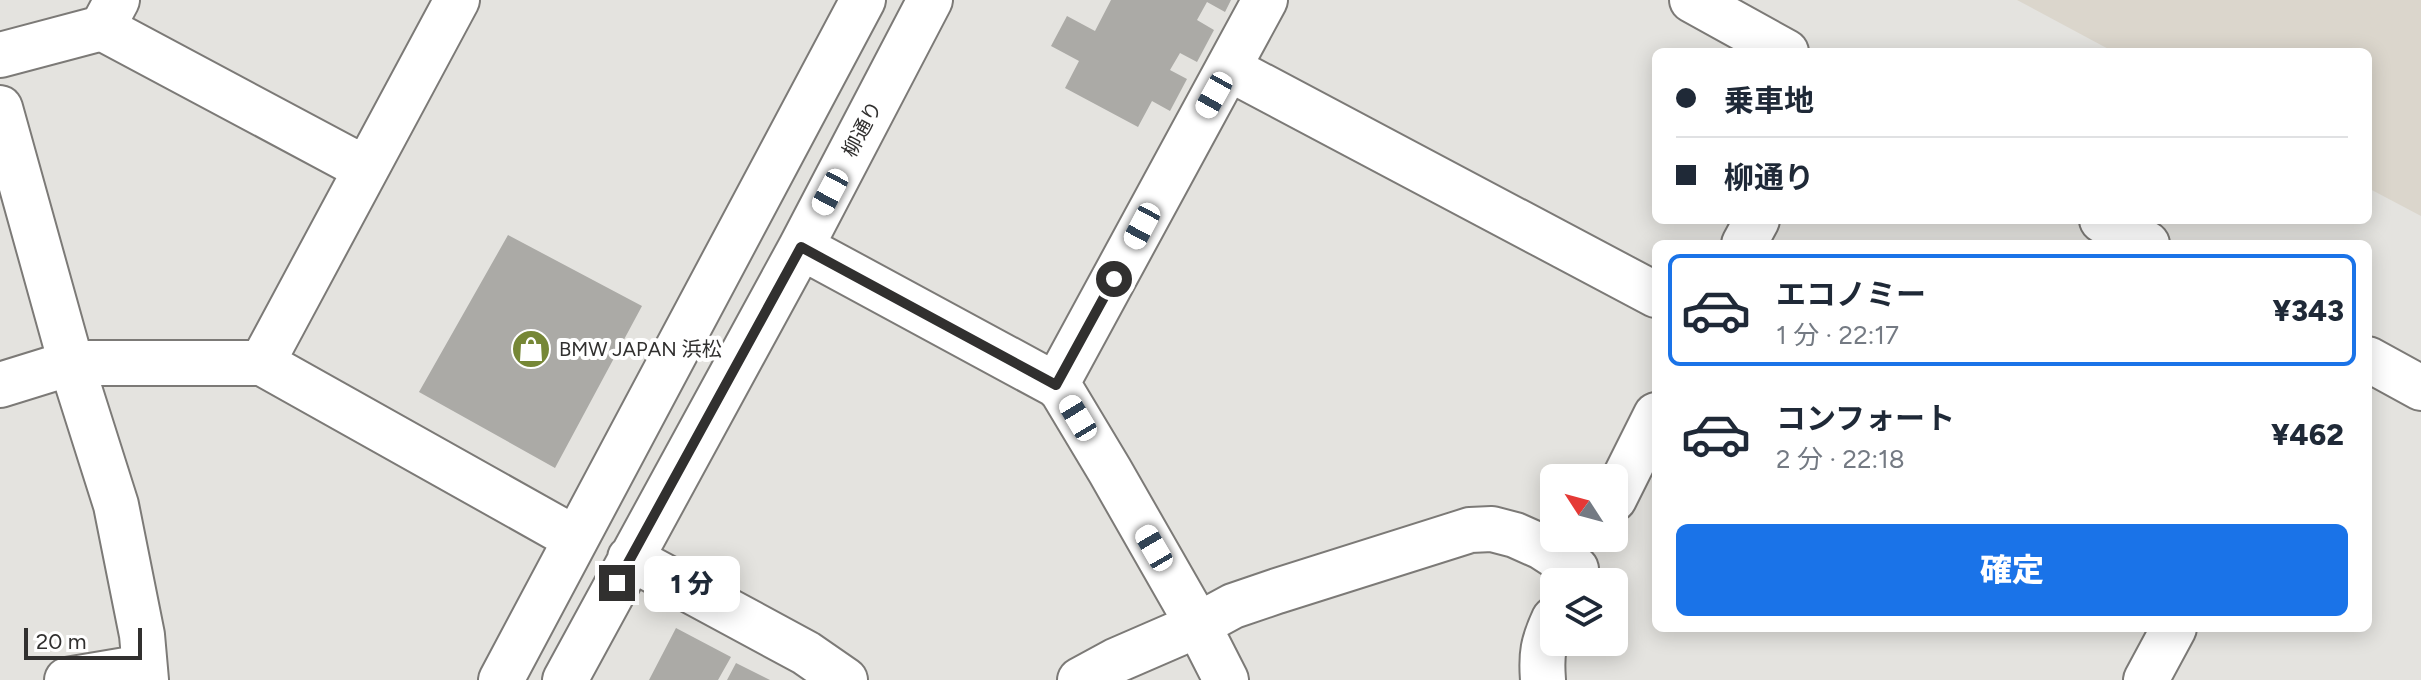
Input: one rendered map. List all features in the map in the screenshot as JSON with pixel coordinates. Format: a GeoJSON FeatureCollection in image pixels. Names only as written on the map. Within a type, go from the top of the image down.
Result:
{"type":"FeatureCollection","features":[{"type":"Feature","properties":{"kind":"street"},"geometry":{"type":"LineString","coordinates":[[262,363],[457,0]]}},
{"type":"Feature","properties":{"kind":"street"},"geometry":{"type":"LineString","coordinates":[[501,680],[863,0]]}},
{"type":"Feature","properties":{"kind":"street","name":"柳通り"},"geometry":{"type":"LineString","coordinates":[[565,680],[801,247],[930,0]]}},
{"type":"Feature","properties":{"kind":"street"},"geometry":{"type":"LineString","coordinates":[[1056,385],[1265,0]]}},
{"type":"Feature","properties":{"kind":"street"},"geometry":{"type":"LineString","coordinates":[[1692,0],[1779,48]]}},
{"type":"Feature","properties":{"kind":"street"},"geometry":{"type":"LineString","coordinates":[[0,55],[110,14],[366,169]]}},
{"type":"Feature","properties":{"kind":"street"},"geometry":{"type":"LineString","coordinates":[[1228,68],[1652,293]]}},
{"type":"Feature","properties":{"kind":"street"},"geometry":{"type":"LineString","coordinates":[[0,108],[71,363],[116,505],[142,635],[145,673],[67,680]]}},
{"type":"Feature","properties":{"kind":"street"},"geometry":{"type":"LineString","coordinates":[[2110,224],[2140,240]]}},
{"type":"Feature","properties":{"kind":"street"},"geometry":{"type":"LineString","coordinates":[[801,247],[1056,385],[1110,471],[1226,680]]}},
{"type":"Feature","properties":{"kind":"street"},"geometry":{"type":"LineString","coordinates":[[2372,361],[2421,388]]}},
{"type":"Feature","properties":{"kind":"street"},"geometry":{"type":"LineString","coordinates":[[0,385],[71,363],[262,363],[576,539]]}},
{"type":"Feature","properties":{"kind":"street"},"geometry":{"type":"LineString","coordinates":[[1628,471],[1652,423]]}},
{"type":"Feature","properties":{"kind":"street"},"geometry":{"type":"LineString","coordinates":[[1080,680],[1233,606],[1470,530],[1492,529],[1515,535],[1580,563]]}},
{"type":"Feature","properties":{"kind":"street"},"geometry":{"type":"LineString","coordinates":[[630,558],[806,653],[845,680]]}},
{"type":"Feature","properties":{"kind":"street"},"geometry":{"type":"LineString","coordinates":[[2146,680],[2172,632]]}},
{"type":"Feature","properties":{"kind":"street"},"geometry":{"type":"LineString","coordinates":[[1541,656],[1543,680]]}},
{"type":"Feature","properties":{"kind":"shaded area"},"geometry":{"type":"Polygon","coordinates":[[[2017,0],[2421,0],[2421,216],[2372,190],[2372,48],[2107,48],[2017,0]]]}},
{"type":"Feature","properties":{"kind":"building"},"geometry":{"type":"Polygon","coordinates":[[[1111,0],[1231,0],[1225,12],[1207,2],[1197,20],[1214,30],[1197,62],[1180,53],[1170,70],[1187,79],[1170,111],[1152,101],[1138,127],[1065,88],[1079,61],[1051,46],[1067,16],[1095,31],[1111,0]]]}},
{"type":"Feature","properties":{"kind":"building","name":"BMW JAPAN 浜松"},"geometry":{"type":"Polygon","coordinates":[[[508,235],[642,306],[555,468],[419,392],[508,235]]]}},
{"type":"Feature","properties":{"kind":"building"},"geometry":{"type":"Polygon","coordinates":[[[676,628],[731,657],[718,680],[649,680],[676,628]]]}},
{"type":"Feature","properties":{"kind":"building"},"geometry":{"type":"Polygon","coordinates":[[[736,663],[770,680],[727,680],[736,663]]]}},
{"type":"Feature","properties":{"kind":"place","name":"BMW JAPAN 浜松"},"geometry":{"type":"Point","coordinates":[531,349]}},
{"type":"Feature","properties":{"kind":"route"},"geometry":{"type":"LineString","coordinates":[[617,583],[801,247],[1056,385],[1114,279]]}}]}
